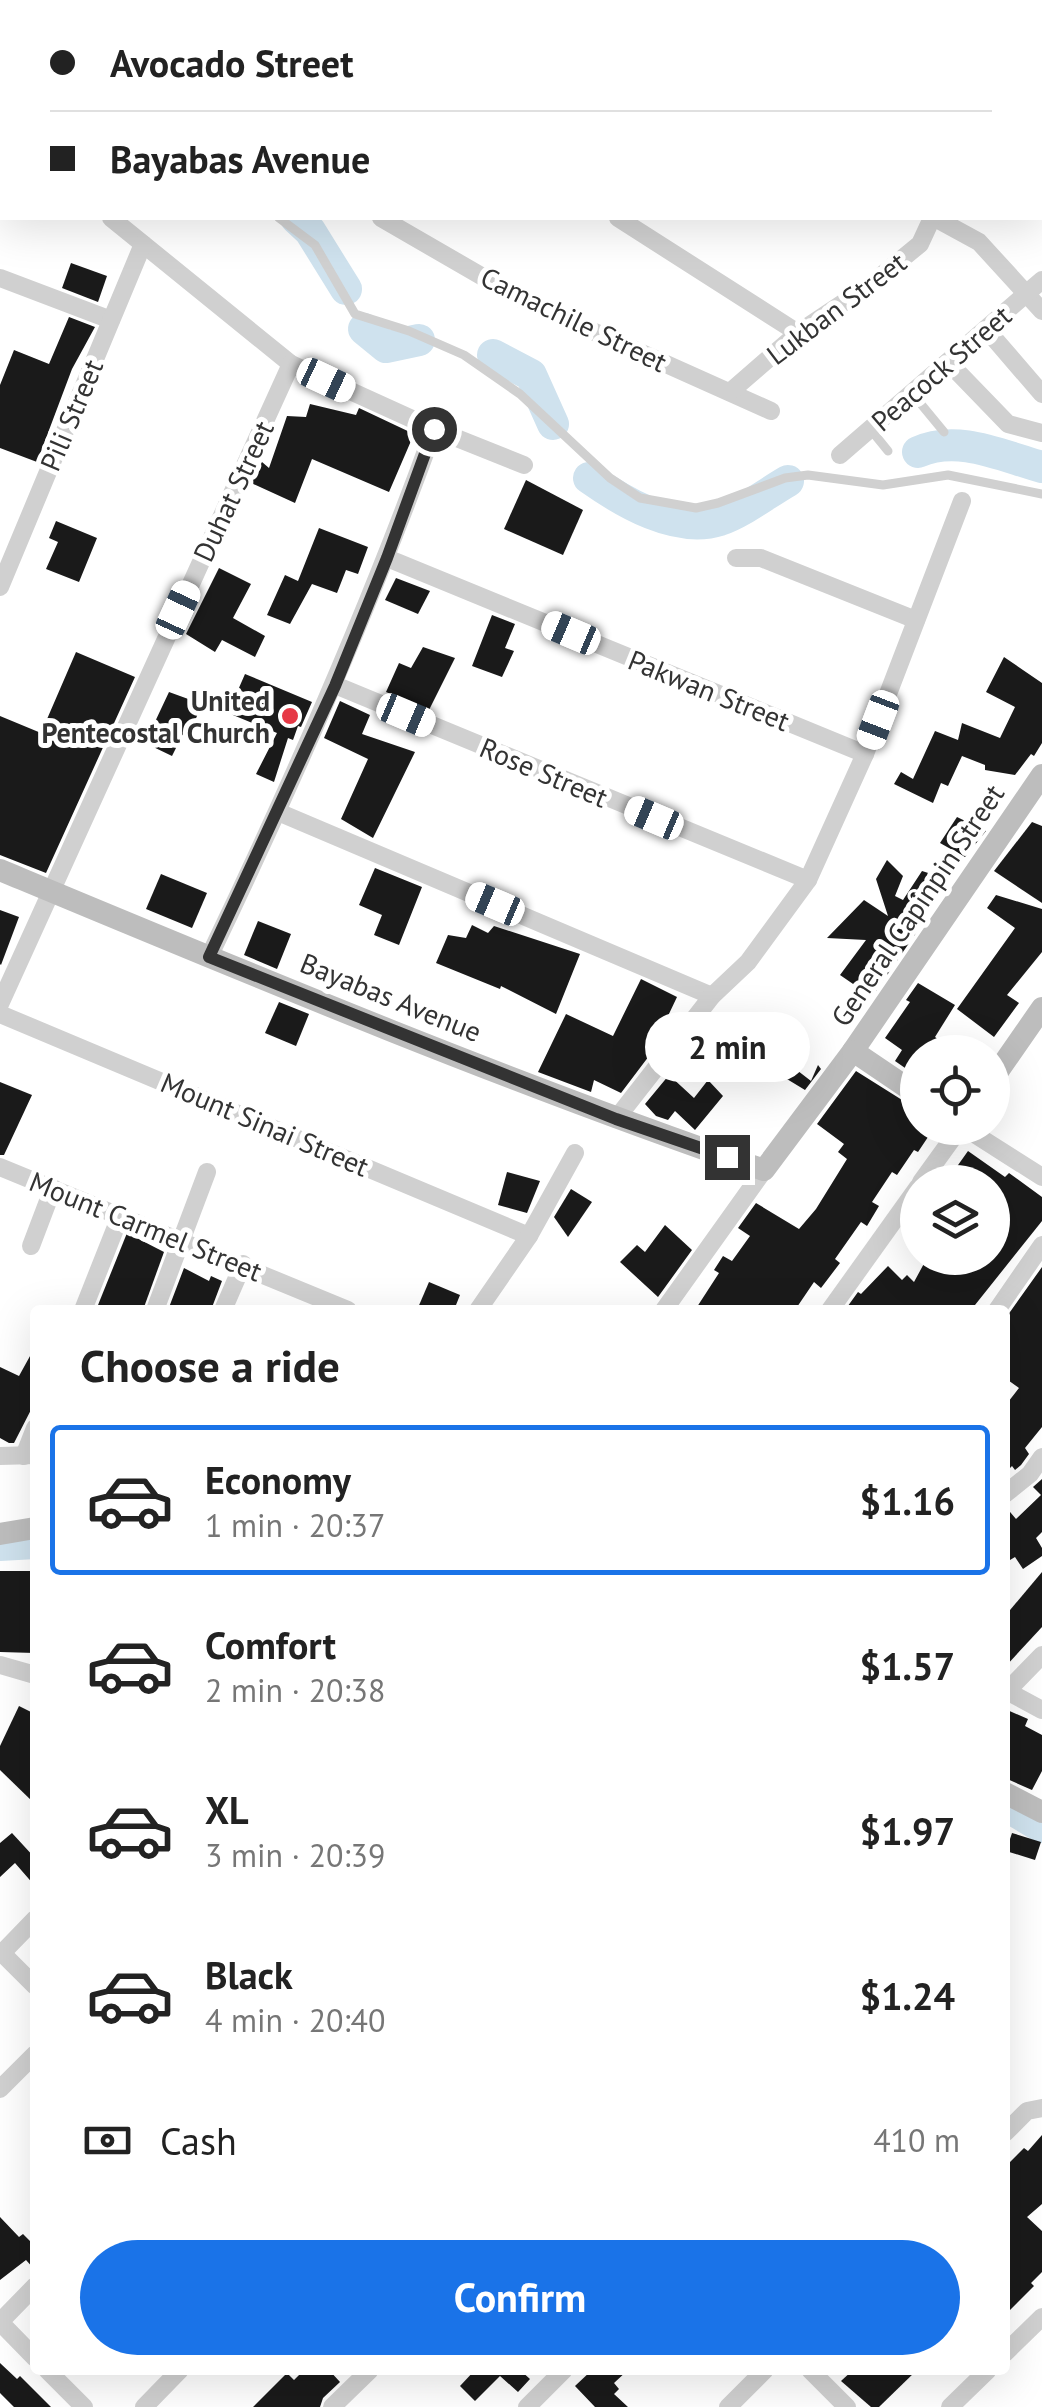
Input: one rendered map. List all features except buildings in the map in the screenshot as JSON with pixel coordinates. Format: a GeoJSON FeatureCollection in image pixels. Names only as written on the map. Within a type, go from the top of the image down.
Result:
{"type":"FeatureCollection","features":[{"type":"Feature","properties":{"kind":"street"},"geometry":{"type":"LineString","coordinates":[[113,220],[291,364],[524,465]]}},
{"type":"Feature","properties":{"kind":"street","name":"Camachile Street"},"geometry":{"type":"LineString","coordinates":[[384,220],[521,298],[771,410]]}},
{"type":"Feature","properties":{"kind":"street"},"geometry":{"type":"LineString","coordinates":[[621,220],[798,333]]}},
{"type":"Feature","properties":{"kind":"street","name":"Lukban Street"},"geometry":{"type":"LineString","coordinates":[[730,392],[798,333],[870,285],[920,244],[933,220]]}},
{"type":"Feature","properties":{"kind":"street"},"geometry":{"type":"LineString","coordinates":[[938,220],[979,242],[1042,312]]}},
{"type":"Feature","properties":{"kind":"street","name":"Pili Street"},"geometry":{"type":"LineString","coordinates":[[0,586],[143,244]]}},
{"type":"Feature","properties":{"kind":"street"},"geometry":{"type":"LineString","coordinates":[[0,278],[111,320]]}},
{"type":"Feature","properties":{"kind":"street","name":"Peacock Street"},"geometry":{"type":"LineString","coordinates":[[840,455],[1042,280]]}},
{"type":"Feature","properties":{"kind":"street"},"geometry":{"type":"LineString","coordinates":[[986,329],[1042,394]]}},
{"type":"Feature","properties":{"kind":"street"},"geometry":{"type":"LineString","coordinates":[[948,362],[1008,424],[1042,433]]}},
{"type":"Feature","properties":{"kind":"street","name":"Duhat Street"},"geometry":{"type":"LineString","coordinates":[[0,1004],[291,364]]}},
{"type":"Feature","properties":{"kind":"street"},"geometry":{"type":"LineString","coordinates":[[209,957],[335,686],[434,429]]}},
{"type":"Feature","properties":{"kind":"street"},"geometry":{"type":"LineString","coordinates":[[616,1119],[712,996],[748,962],[808,880],[865,754],[962,501]]}},
{"type":"Feature","properties":{"kind":"street","name":"Pakwan Street"},"geometry":{"type":"LineString","coordinates":[[387,558],[865,754]]}},
{"type":"Feature","properties":{"kind":"street"},"geometry":{"type":"LineString","coordinates":[[736,558],[762,558],[916,620]]}},
{"type":"Feature","properties":{"kind":"street","name":"Rose Street"},"geometry":{"type":"LineString","coordinates":[[335,686],[808,880]]}},
{"type":"Feature","properties":{"kind":"street","name":"General Capinpin Street"},"geometry":{"type":"LineString","coordinates":[[668,1305],[853,1052],[1042,775]]}},
{"type":"Feature","properties":{"kind":"street"},"geometry":{"type":"LineString","coordinates":[[278,812],[712,996]]}},
{"type":"Feature","properties":{"kind":"street","name":"Bayabas Avenue"},"geometry":{"type":"LineString","coordinates":[[0,870],[616,1119],[764,1170]]}},
{"type":"Feature","properties":{"kind":"street"},"geometry":{"type":"LineString","coordinates":[[1010,1054],[1042,1008]]}},
{"type":"Feature","properties":{"kind":"street","name":"Mount Sinai Street"},"geometry":{"type":"LineString","coordinates":[[0,1014],[529,1236]]}},
{"type":"Feature","properties":{"kind":"street"},"geometry":{"type":"LineString","coordinates":[[853,1052],[900,1083]]}},
{"type":"Feature","properties":{"kind":"street"},"geometry":{"type":"LineString","coordinates":[[934,1165],[950,1145]]}},
{"type":"Feature","properties":{"kind":"street"},"geometry":{"type":"LineString","coordinates":[[990,1145],[1042,1177]]}},
{"type":"Feature","properties":{"kind":"street"},"geometry":{"type":"LineString","coordinates":[[481,1305],[529,1236],[574,1154]]}},
{"type":"Feature","properties":{"kind":"street","name":"Mount Carmel Street"},"geometry":{"type":"LineString","coordinates":[[0,1167],[243,1264],[307,1302]]}},
{"type":"Feature","properties":{"kind":"street"},"geometry":{"type":"LineString","coordinates":[[157,1305],[207,1172]]}},
{"type":"Feature","properties":{"kind":"street"},"geometry":{"type":"LineString","coordinates":[[31,1246],[53,1188]]}},
{"type":"Feature","properties":{"kind":"street"},"geometry":{"type":"LineString","coordinates":[[834,1305],[900,1212]]}},
{"type":"Feature","properties":{"kind":"street"},"geometry":{"type":"LineString","coordinates":[[85,1305],[121,1214]]}},
{"type":"Feature","properties":{"kind":"street"},"geometry":{"type":"LineString","coordinates":[[1000,1305],[1042,1245]]}},
{"type":"Feature","properties":{"kind":"street"},"geometry":{"type":"LineString","coordinates":[[225,1305],[243,1264]]}},
{"type":"Feature","properties":{"kind":"street"},"geometry":{"type":"LineString","coordinates":[[0,1456],[29,1456]]}},
{"type":"Feature","properties":{"kind":"street"},"geometry":{"type":"LineString","coordinates":[[1010,1490],[1042,1458]]}},
{"type":"Feature","properties":{"kind":"street"},"geometry":{"type":"LineString","coordinates":[[0,1534],[30,1529]]}},
{"type":"Feature","properties":{"kind":"street"},"geometry":{"type":"LineString","coordinates":[[1010,1686],[1042,1655]]}},
{"type":"Feature","properties":{"kind":"street"},"geometry":{"type":"LineString","coordinates":[[0,1666],[30,1674]]}},
{"type":"Feature","properties":{"kind":"street"},"geometry":{"type":"LineString","coordinates":[[1010,1692],[1042,1710]]}},
{"type":"Feature","properties":{"kind":"street"},"geometry":{"type":"LineString","coordinates":[[1010,1796],[1042,1812]]}},
{"type":"Feature","properties":{"kind":"street"},"geometry":{"type":"LineString","coordinates":[[30,1924],[1,1952],[30,1981]]}},
{"type":"Feature","properties":{"kind":"street"},"geometry":{"type":"LineString","coordinates":[[0,2088],[30,2059]]}},
{"type":"Feature","properties":{"kind":"street"},"geometry":{"type":"LineString","coordinates":[[1010,2128],[1035,2110]]}},
{"type":"Feature","properties":{"kind":"street"},"geometry":{"type":"LineString","coordinates":[[30,2291],[0,2322],[30,2353]]}},
{"type":"Feature","properties":{"kind":"street"},"geometry":{"type":"LineString","coordinates":[[1010,2348],[1042,2317]]}},
{"type":"Feature","properties":{"kind":"street"},"geometry":{"type":"LineString","coordinates":[[52,2375],[84,2407]]}},
{"type":"Feature","properties":{"kind":"street"},"geometry":{"type":"LineString","coordinates":[[144,2407],[175,2375]]}},
{"type":"Feature","properties":{"kind":"street"},"geometry":{"type":"LineString","coordinates":[[332,2407],[365,2375]]}},
{"type":"Feature","properties":{"kind":"street"},"geometry":{"type":"LineString","coordinates":[[527,2407],[559,2375]]}},
{"type":"Feature","properties":{"kind":"street"},"geometry":{"type":"LineString","coordinates":[[728,2407],[760,2375]]}},
{"type":"Feature","properties":{"kind":"street"},"geometry":{"type":"LineString","coordinates":[[815,2375],[847,2407]]}},
{"type":"Feature","properties":{"kind":"street"},"geometry":{"type":"LineString","coordinates":[[950,2407],[983,2375]]}},
{"type":"Feature","properties":{"kind":"lane"},"geometry":{"type":"LineString","coordinates":[[282,220],[314,245],[355,314],[409,331],[464,356],[520,394],[610,478],[640,498],[696,508],[785,478],[808,475],[884,486],[948,475],[1042,494]]}},
{"type":"Feature","properties":{"kind":"lane"},"geometry":{"type":"LineString","coordinates":[[911,392],[944,432]]}},
{"type":"Feature","properties":{"kind":"lane"},"geometry":{"type":"LineString","coordinates":[[870,429],[888,451]]}},
{"type":"Feature","properties":{"kind":"waterway"},"geometry":{"type":"LineString","coordinates":[[298,220],[310,231],[346,289]]}},
{"type":"Feature","properties":{"kind":"waterway"},"geometry":{"type":"LineString","coordinates":[[364,329],[386,347],[419,340]]}},
{"type":"Feature","properties":{"kind":"waterway"},"geometry":{"type":"LineString","coordinates":[[493,355],[531,375],[553,424]]}},
{"type":"Feature","properties":{"kind":"waterway"},"geometry":{"type":"LineString","coordinates":[[918,452],[933,447],[964,446],[1042,467]]}},
{"type":"Feature","properties":{"kind":"waterway"},"geometry":{"type":"LineString","coordinates":[[589,478],[651,513],[686,523],[720,520],[788,481]]}},
{"type":"Feature","properties":{"kind":"waterway"},"geometry":{"type":"LineString","coordinates":[[0,1545],[30,1543]]}},
{"type":"Feature","properties":{"kind":"waterway"},"geometry":{"type":"LineString","coordinates":[[1010,1808],[1042,1827]]}},
{"type":"Feature","properties":{"kind":"place","name":"United Pentecostal Church"},"geometry":{"type":"Point","coordinates":[290,716]}},
{"type":"Feature","properties":{"kind":"route"},"geometry":{"type":"LineString","coordinates":[[434,429],[335,686],[209,957],[616,1119],[727,1157]]}}]}
